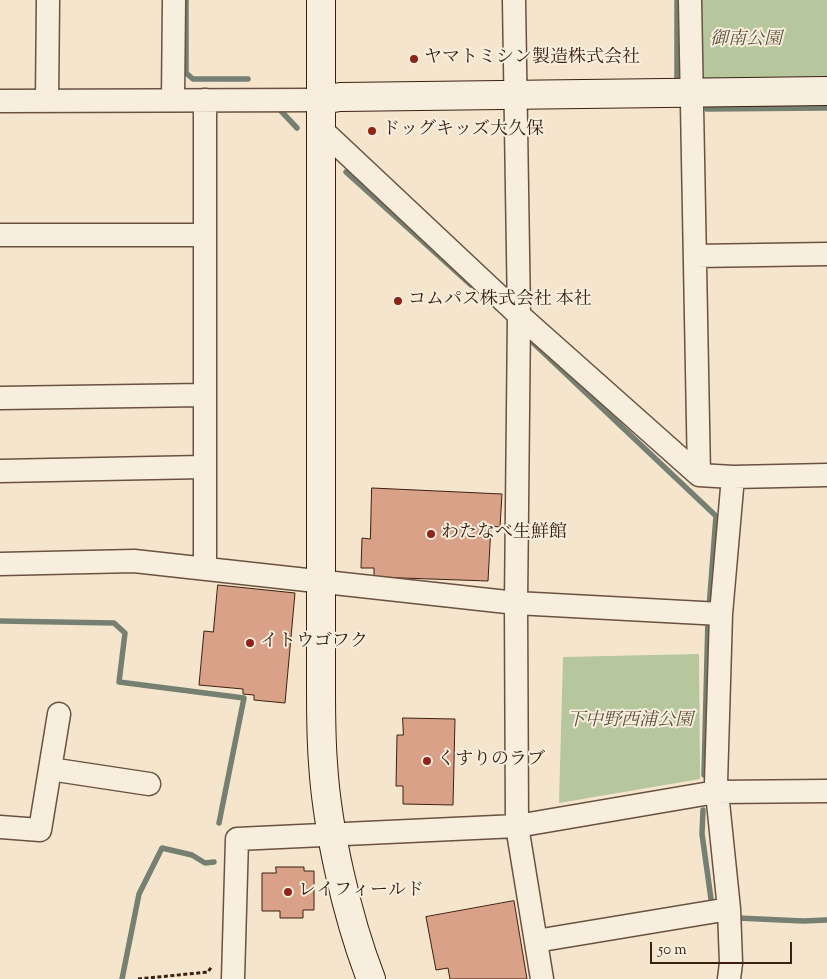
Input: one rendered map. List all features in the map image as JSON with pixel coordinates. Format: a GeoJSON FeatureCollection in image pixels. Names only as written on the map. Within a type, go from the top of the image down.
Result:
{"type":"FeatureCollection","features":[{"type":"Feature","properties":{"kind":"street"},"geometry":{"type":"LineString","coordinates":[[47,100],[48,0]]}},
{"type":"Feature","properties":{"kind":"street"},"geometry":{"type":"LineString","coordinates":[[173,99],[174,0]]}},
{"type":"Feature","properties":{"kind":"street"},"geometry":{"type":"LineString","coordinates":[[321,0],[321,580],[323,764],[332,836],[360,950],[371,979]]}},
{"type":"Feature","properties":{"kind":"street"},"geometry":{"type":"LineString","coordinates":[[514,0],[519,326],[516,603],[517,826],[542,979]]}},
{"type":"Feature","properties":{"kind":"street"},"geometry":{"type":"LineString","coordinates":[[690,0],[699,475]]}},
{"type":"Feature","properties":{"kind":"street"},"geometry":{"type":"LineString","coordinates":[[0,101],[322,100],[340,97],[827,91]]}},
{"type":"Feature","properties":{"kind":"street"},"geometry":{"type":"LineString","coordinates":[[205,100],[203,467],[205,568]]}},
{"type":"Feature","properties":{"kind":"street"},"geometry":{"type":"LineString","coordinates":[[322,130],[519,326],[699,475],[733,477],[827,474]]}},
{"type":"Feature","properties":{"kind":"street"},"geometry":{"type":"LineString","coordinates":[[0,235],[204,235]]}},
{"type":"Feature","properties":{"kind":"street"},"geometry":{"type":"LineString","coordinates":[[694,256],[827,254]]}},
{"type":"Feature","properties":{"kind":"street"},"geometry":{"type":"LineString","coordinates":[[0,398],[204,395]]}},
{"type":"Feature","properties":{"kind":"street"},"geometry":{"type":"LineString","coordinates":[[0,471],[203,467]]}},
{"type":"Feature","properties":{"kind":"street"},"geometry":{"type":"LineString","coordinates":[[729,979],[731,963],[729,909],[716,792],[713,613],[733,477]]}},
{"type":"Feature","properties":{"kind":"street"},"geometry":{"type":"LineString","coordinates":[[0,564],[134,561],[321,580],[516,603],[713,613]]}},
{"type":"Feature","properties":{"kind":"street"},"geometry":{"type":"LineString","coordinates":[[0,827],[40,830],[60,714]]}},
{"type":"Feature","properties":{"kind":"street"},"geometry":{"type":"LineString","coordinates":[[50,769],[149,784]]}},
{"type":"Feature","properties":{"kind":"street"},"geometry":{"type":"LineString","coordinates":[[229,978],[237,839],[517,826],[716,792],[827,791]]}},
{"type":"Feature","properties":{"kind":"street"},"geometry":{"type":"LineString","coordinates":[[536,941],[729,909]]}},
{"type":"Feature","properties":{"kind":"green space","name":"御南公園"},"geometry":{"type":"Polygon","coordinates":[[[701,0],[827,0],[827,81],[703,84],[701,0]]]}},
{"type":"Feature","properties":{"kind":"green space","name":"下中野西浦公園"},"geometry":{"type":"Polygon","coordinates":[[[699,654],[700,779],[559,803],[563,657],[699,654]]]}},
{"type":"Feature","properties":{"kind":"building"},"geometry":{"type":"Polygon","coordinates":[[[372,488],[502,494],[500,527],[491,526],[488,581],[374,577],[374,568],[361,568],[362,538],[370,539],[372,488]]]}},
{"type":"Feature","properties":{"kind":"building"},"geometry":{"type":"Polygon","coordinates":[[[218,585],[295,593],[285,703],[254,700],[254,695],[243,694],[243,689],[199,685],[204,631],[213,632],[218,585]]]}},
{"type":"Feature","properties":{"kind":"building"},"geometry":{"type":"Polygon","coordinates":[[[403,718],[455,719],[453,805],[403,804],[403,786],[396,786],[397,735],[403,735],[403,718]]]}},
{"type":"Feature","properties":{"kind":"building"},"geometry":{"type":"Polygon","coordinates":[[[276,867],[304,867],[304,871],[314,871],[314,910],[303,910],[303,918],[280,918],[280,911],[262,911],[262,873],[276,873],[276,867]]]}},
{"type":"Feature","properties":{"kind":"building"},"geometry":{"type":"Polygon","coordinates":[[[514,901],[527,979],[450,979],[448,968],[436,970],[426,917],[514,901]]]}},
{"type":"Feature","properties":{"kind":"waterway"},"geometry":{"type":"LineString","coordinates":[[186,0],[186,73],[193,79],[248,79]]}},
{"type":"Feature","properties":{"kind":"waterway"},"geometry":{"type":"LineString","coordinates":[[677,0],[677,77]]}},
{"type":"Feature","properties":{"kind":"waterway"},"geometry":{"type":"LineString","coordinates":[[707,109],[827,108]]}},
{"type":"Feature","properties":{"kind":"waterway"},"geometry":{"type":"LineString","coordinates":[[281,111],[297,128]]}},
{"type":"Feature","properties":{"kind":"waterway"},"geometry":{"type":"LineString","coordinates":[[346,172],[471,285]]}},
{"type":"Feature","properties":{"kind":"waterway"},"geometry":{"type":"LineString","coordinates":[[527,337],[716,516],[709,608]]}},
{"type":"Feature","properties":{"kind":"waterway"},"geometry":{"type":"LineString","coordinates":[[704,775],[708,618]]}},
{"type":"Feature","properties":{"kind":"waterway"},"geometry":{"type":"LineString","coordinates":[[0,621],[114,623],[125,633],[119,682],[244,698],[219,823]]}},
{"type":"Feature","properties":{"kind":"waterway"},"geometry":{"type":"LineString","coordinates":[[703,810],[702,834],[711,899]]}},
{"type":"Feature","properties":{"kind":"waterway"},"geometry":{"type":"LineString","coordinates":[[122,979],[139,894],[162,848],[192,855],[205,863],[214,862]]}},
{"type":"Feature","properties":{"kind":"waterway"},"geometry":{"type":"LineString","coordinates":[[738,918],[803,921],[827,920]]}},
{"type":"Feature","properties":{"kind":"place","name":"ヤマトミシン製造株式会社"},"geometry":{"type":"Point","coordinates":[414,59]}},
{"type":"Feature","properties":{"kind":"place","name":"ドッグキッズ大久保"},"geometry":{"type":"Point","coordinates":[372,131]}},
{"type":"Feature","properties":{"kind":"place","name":"コムパス株式会社 本社"},"geometry":{"type":"Point","coordinates":[398,301]}},
{"type":"Feature","properties":{"kind":"place","name":"わたなべ生鮮館"},"geometry":{"type":"Point","coordinates":[431,534]}},
{"type":"Feature","properties":{"kind":"place","name":"イトウゴフク"},"geometry":{"type":"Point","coordinates":[250,643]}},
{"type":"Feature","properties":{"kind":"place","name":"くすりのラブ"},"geometry":{"type":"Point","coordinates":[427,761]}},
{"type":"Feature","properties":{"kind":"place","name":"レイフィールド"},"geometry":{"type":"Point","coordinates":[288,892]}}]}
